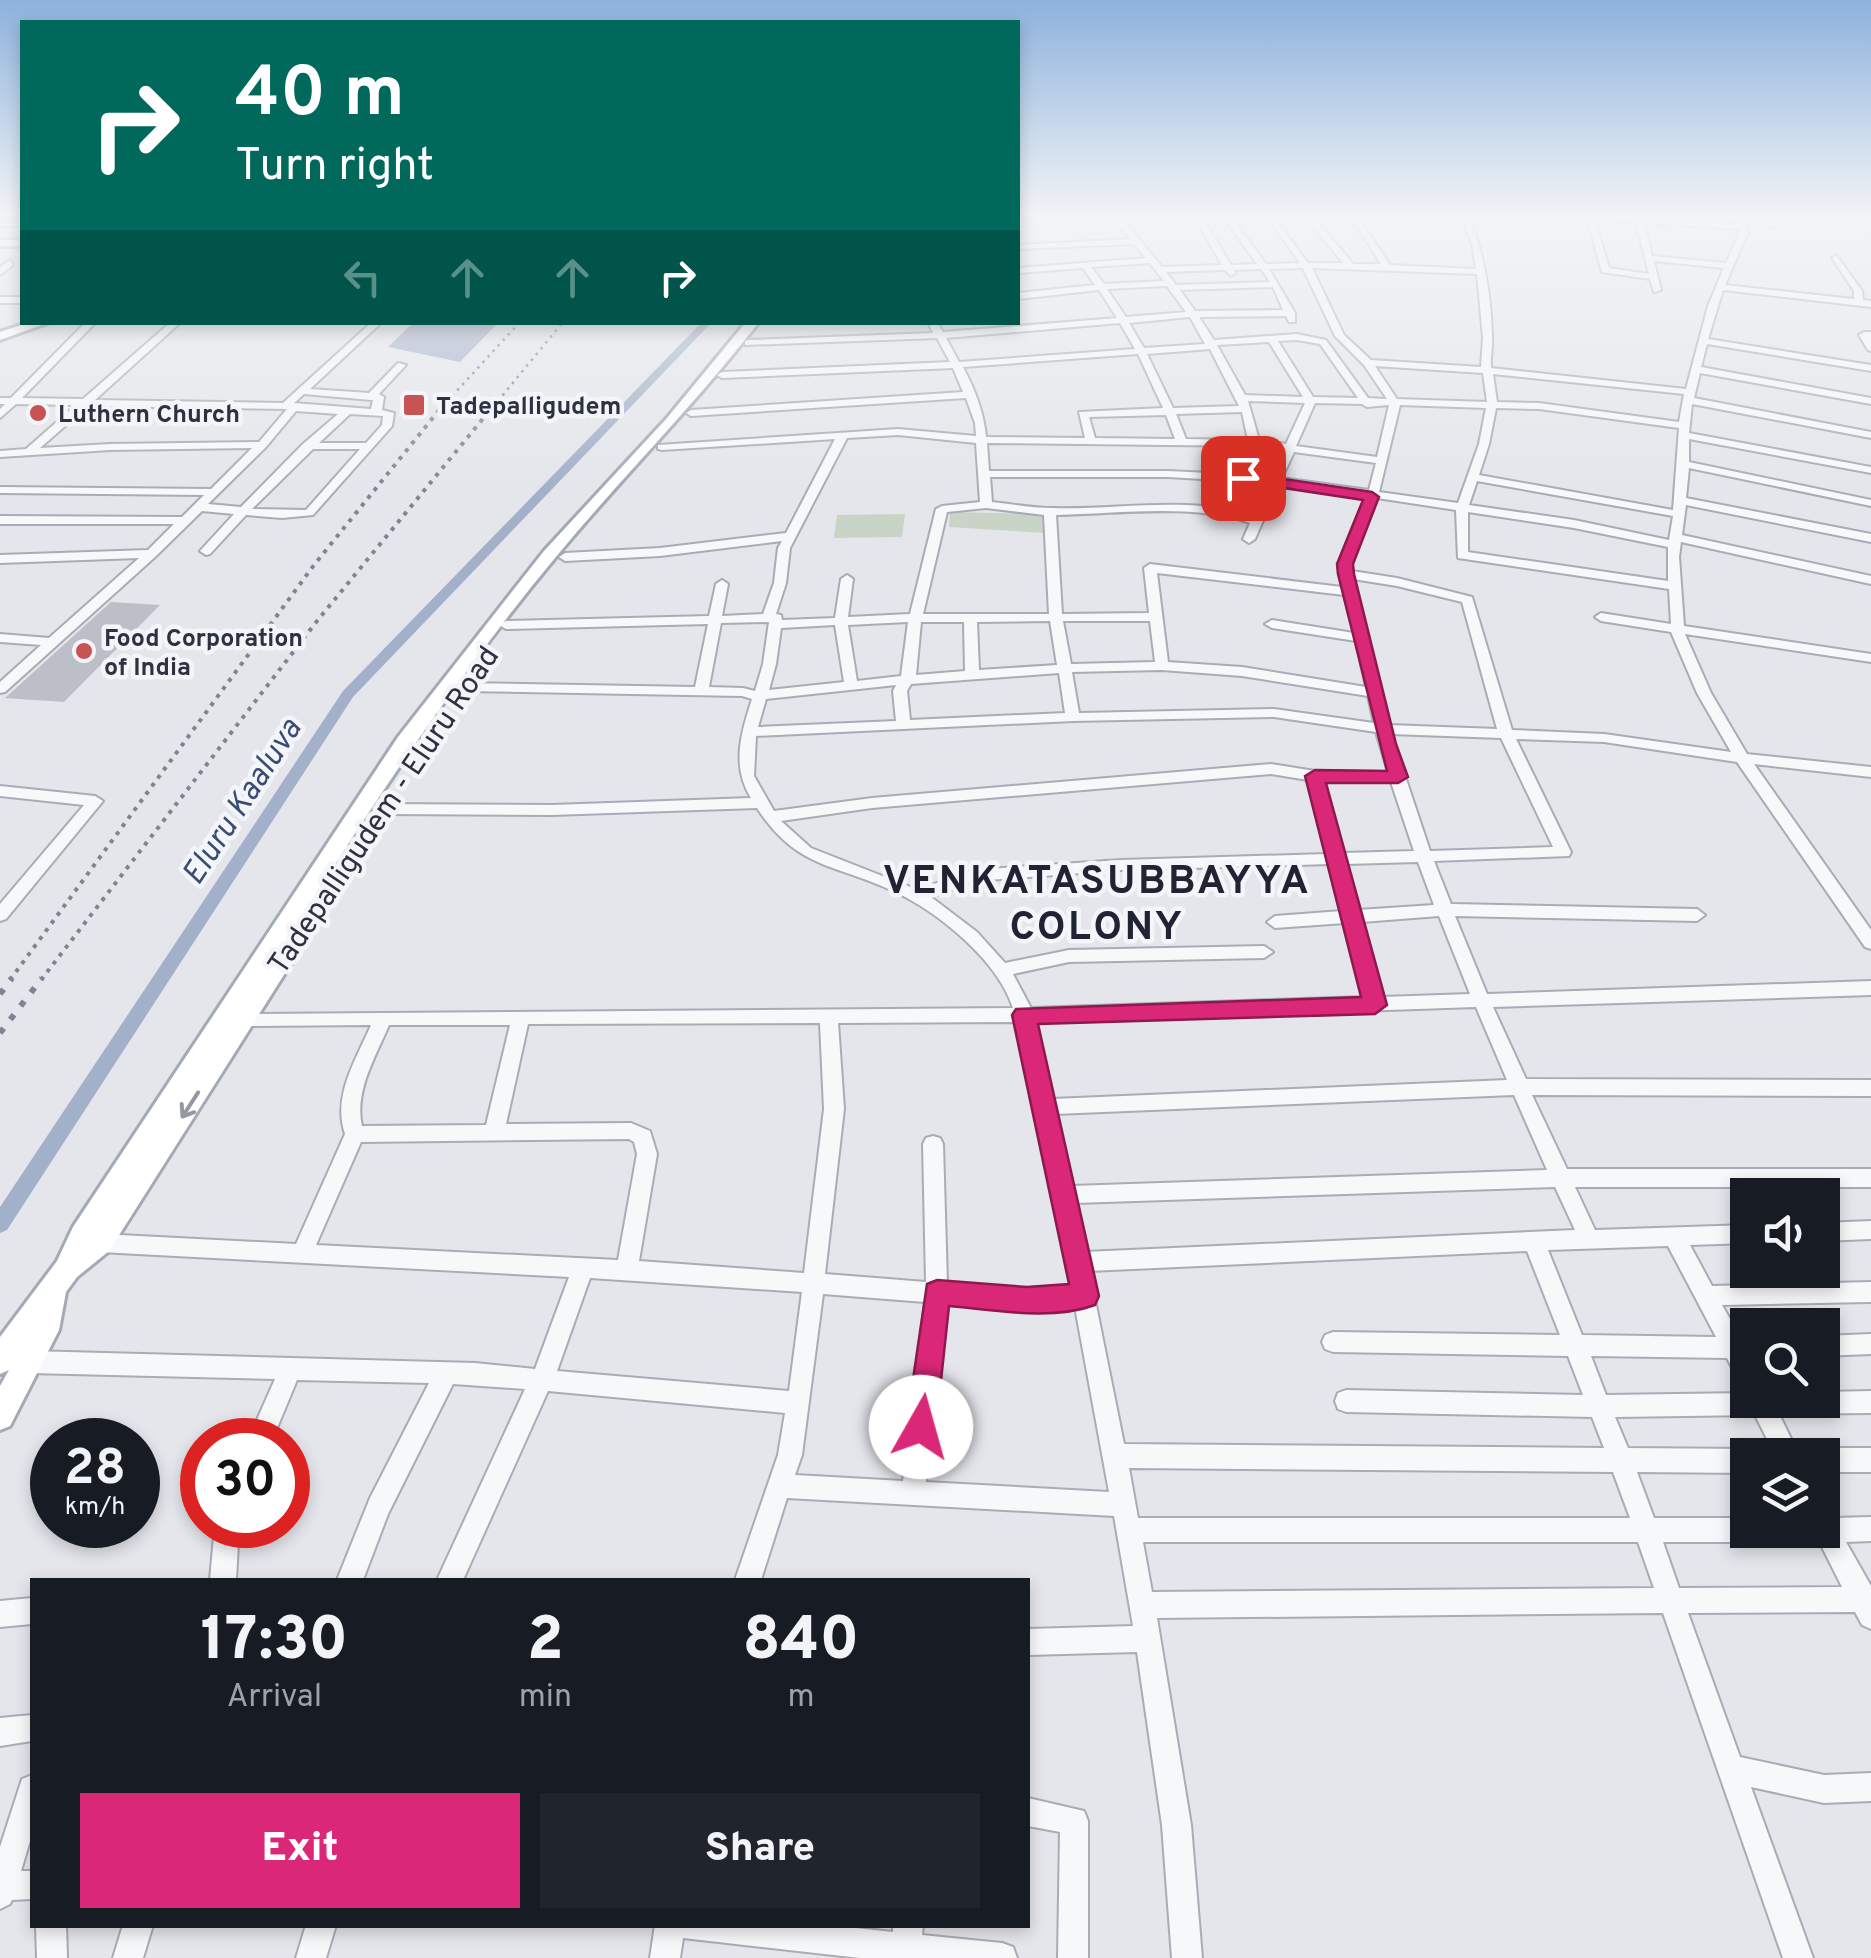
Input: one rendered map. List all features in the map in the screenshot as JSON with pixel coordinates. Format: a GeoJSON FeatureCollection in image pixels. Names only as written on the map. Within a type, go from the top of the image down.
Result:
{"type":"FeatureCollection","features":[{"type":"Feature","properties":{"kind":"main road"},"geometry":{"type":"LineString","coordinates":[[1,334],[33,325]]}},
{"type":"Feature","properties":{"kind":"main road","name":"Tadepalligudem - Eluru Road"},"geometry":{"type":"LineString","coordinates":[[52,1288],[100,1243],[421,742],[506,626],[691,413],[746,336]]}},
{"type":"Feature","properties":{"kind":"main road","name":"Tadepalligudem - Eluru Road"},"geometry":{"type":"LineString","coordinates":[[0,1416],[14,1361],[45,1330],[52,1288],[82,1235],[405,741],[516,596],[746,336]]}},
{"type":"Feature","properties":{"kind":"street"},"geometry":{"type":"LineString","coordinates":[[1113,306],[1163,386],[1181,441]]}},
{"type":"Feature","properties":{"kind":"street"},"geometry":{"type":"LineString","coordinates":[[1186,306],[1244,403],[1254,443]]}},
{"type":"Feature","properties":{"kind":"street"},"geometry":{"type":"LineString","coordinates":[[1287,306],[1297,337]]}},
{"type":"Feature","properties":{"kind":"street"},"geometry":{"type":"LineString","coordinates":[[1326,306],[1340,336],[1368,364],[1395,403],[1372,497],[1345,564],[1384,729],[1426,857],[1484,1002],[1589,1238]]}},
{"type":"Feature","properties":{"kind":"street"},"geometry":{"type":"LineString","coordinates":[[1485,306],[1492,406],[1462,510],[1462,554],[1675,586]]}},
{"type":"Feature","properties":{"kind":"street"},"geometry":{"type":"LineString","coordinates":[[1714,306],[1689,396],[1684,430],[1675,541],[1678,628],[1704,692],[1742,758],[1871,943]]}},
{"type":"Feature","properties":{"kind":"street"},"geometry":{"type":"LineString","coordinates":[[746,336],[862,340],[984,327],[1123,322],[1192,314],[1290,313]]}},
{"type":"Feature","properties":{"kind":"street"},"geometry":{"type":"LineString","coordinates":[[0,415],[89,325]]}},
{"type":"Feature","properties":{"kind":"street"},"geometry":{"type":"LineString","coordinates":[[29,452],[174,325]]}},
{"type":"Feature","properties":{"kind":"street"},"geometry":{"type":"LineString","coordinates":[[0,689],[185,521],[262,445],[302,391],[375,325]]}},
{"type":"Feature","properties":{"kind":"street"},"geometry":{"type":"LineString","coordinates":[[860,325],[862,340]]}},
{"type":"Feature","properties":{"kind":"street"},"geometry":{"type":"LineString","coordinates":[[934,325],[971,395],[984,440],[986,505]]}},
{"type":"Feature","properties":{"kind":"street"},"geometry":{"type":"LineString","coordinates":[[1871,335],[1864,334],[1871,348]]}},
{"type":"Feature","properties":{"kind":"street"},"geometry":{"type":"LineString","coordinates":[[722,374],[956,365],[1297,337],[1323,342],[1367,404]]}},
{"type":"Feature","properties":{"kind":"street"},"geometry":{"type":"LineString","coordinates":[[1272,340],[1311,401]]}},
{"type":"Feature","properties":{"kind":"street"},"geometry":{"type":"LineString","coordinates":[[1703,342],[1871,368]]}},
{"type":"Feature","properties":{"kind":"street"},"geometry":{"type":"LineString","coordinates":[[1368,364],[1487,371],[1689,396],[1871,435]]}},
{"type":"Feature","properties":{"kind":"street"},"geometry":{"type":"LineString","coordinates":[[372,396],[401,365]]}},
{"type":"Feature","properties":{"kind":"street"},"geometry":{"type":"LineString","coordinates":[[1696,369],[1871,401]]}},
{"type":"Feature","properties":{"kind":"street"},"geometry":{"type":"LineString","coordinates":[[302,391],[379,397],[376,412]]}},
{"type":"Feature","properties":{"kind":"street"},"geometry":{"type":"LineString","coordinates":[[691,413],[971,395]]}},
{"type":"Feature","properties":{"kind":"street"},"geometry":{"type":"LineString","coordinates":[[912,398],[924,434]]}},
{"type":"Feature","properties":{"kind":"street"},"geometry":{"type":"LineString","coordinates":[[1249,539],[1311,401]]}},
{"type":"Feature","properties":{"kind":"street"},"geometry":{"type":"LineString","coordinates":[[1091,441],[1083,414],[1311,401],[1492,406],[1579,410],[1871,470]]}},
{"type":"Feature","properties":{"kind":"street"},"geometry":{"type":"LineString","coordinates":[[0,402],[291,406],[390,413],[388,424],[328,496],[308,513],[199,507]]}},
{"type":"Feature","properties":{"kind":"street"},"geometry":{"type":"LineString","coordinates":[[206,551],[307,446],[347,411]]}},
{"type":"Feature","properties":{"kind":"street"},"geometry":{"type":"LineString","coordinates":[[662,446],[924,434],[984,440],[1254,443],[1382,461]]}},
{"type":"Feature","properties":{"kind":"street"},"geometry":{"type":"LineString","coordinates":[[843,435],[784,548],[765,680],[757,696],[747,778],[789,841],[808,856],[902,889],[968,935],[1010,978],[1024,1015],[1086,1296],[1172,1767],[1185,1887],[1187,1958]]}},
{"type":"Feature","properties":{"kind":"street"},"geometry":{"type":"LineString","coordinates":[[0,454],[262,445]]}},
{"type":"Feature","properties":{"kind":"street"},"geometry":{"type":"LineString","coordinates":[[307,446],[368,446]]}},
{"type":"Feature","properties":{"kind":"street"},"geometry":{"type":"LineString","coordinates":[[1683,464],[1871,502]]}},
{"type":"Feature","properties":{"kind":"street"},"geometry":{"type":"LineString","coordinates":[[986,474],[1168,474],[1275,480],[1574,524],[1871,580]]}},
{"type":"Feature","properties":{"kind":"street"},"geometry":{"type":"LineString","coordinates":[[1473,477],[1871,538]]}},
{"type":"Feature","properties":{"kind":"street"},"geometry":{"type":"LineString","coordinates":[[0,490],[214,492]]}},
{"type":"Feature","properties":{"kind":"street"},"geometry":{"type":"LineString","coordinates":[[902,724],[900,691],[910,673],[942,509],[986,505],[1050,512],[1190,509],[1230,512],[1257,521]]}},
{"type":"Feature","properties":{"kind":"street"},"geometry":{"type":"LineString","coordinates":[[1050,512],[1056,616],[1072,717]]}},
{"type":"Feature","properties":{"kind":"street"},"geometry":{"type":"LineString","coordinates":[[0,520],[185,521]]}},
{"type":"Feature","properties":{"kind":"street"},"geometry":{"type":"LineString","coordinates":[[565,557],[623,555],[790,536]]}},
{"type":"Feature","properties":{"kind":"street"},"geometry":{"type":"LineString","coordinates":[[0,559],[151,554]]}},
{"type":"Feature","properties":{"kind":"street"},"geometry":{"type":"LineString","coordinates":[[914,897],[973,876],[1122,865],[1562,852],[1506,734],[1468,600],[1397,582],[1348,583],[1150,568],[1162,666]]}},
{"type":"Feature","properties":{"kind":"street"},"geometry":{"type":"LineString","coordinates":[[848,579],[841,622],[850,684]]}},
{"type":"Feature","properties":{"kind":"street"},"geometry":{"type":"LineString","coordinates":[[701,692],[722,584]]}},
{"type":"Feature","properties":{"kind":"street"},"geometry":{"type":"LineString","coordinates":[[506,626],[716,620],[1156,617]]}},
{"type":"Feature","properties":{"kind":"street"},"geometry":{"type":"LineString","coordinates":[[1601,617],[1866,658],[1871,673]]}},
{"type":"Feature","properties":{"kind":"street"},"geometry":{"type":"LineString","coordinates":[[970,618],[972,677]]}},
{"type":"Feature","properties":{"kind":"street"},"geometry":{"type":"LineString","coordinates":[[1272,624],[1362,638]]}},
{"type":"Feature","properties":{"kind":"street"},"geometry":{"type":"LineString","coordinates":[[0,638],[52,642]]}},
{"type":"Feature","properties":{"kind":"street"},"geometry":{"type":"LineString","coordinates":[[463,687],[743,692],[757,696],[850,684],[1162,666],[1375,693]]}},
{"type":"Feature","properties":{"kind":"street"},"geometry":{"type":"LineString","coordinates":[[752,732],[1072,717],[1274,713],[1384,729],[1604,738],[1871,772]]}},
{"type":"Feature","properties":{"kind":"street"},"geometry":{"type":"LineString","coordinates":[[380,809],[766,810],[1270,769],[1315,776],[1398,777]]}},
{"type":"Feature","properties":{"kind":"street"},"geometry":{"type":"LineString","coordinates":[[1315,776],[1375,1005]]}},
{"type":"Feature","properties":{"kind":"street"},"geometry":{"type":"LineString","coordinates":[[0,791],[95,801],[0,915]]}},
{"type":"Feature","properties":{"kind":"street"},"geometry":{"type":"LineString","coordinates":[[1275,922],[1447,910],[1697,915]]}},
{"type":"Feature","properties":{"kind":"street"},"geometry":{"type":"LineString","coordinates":[[1002,970],[1069,956],[1264,952]]}},
{"type":"Feature","properties":{"kind":"street"},"geometry":{"type":"LineString","coordinates":[[246,1019],[1024,1015],[1871,988]]}},
{"type":"Feature","properties":{"kind":"street"},"geometry":{"type":"LineString","coordinates":[[749,1578],[780,1486],[798,1403],[834,1109],[829,1017]]}},
{"type":"Feature","properties":{"kind":"street"},"geometry":{"type":"LineString","coordinates":[[494,1134],[520,1018]]}},
{"type":"Feature","properties":{"kind":"street"},"geometry":{"type":"LineString","coordinates":[[355,1134],[348,1122],[352,1098],[383,1019]]}},
{"type":"Feature","properties":{"kind":"street"},"geometry":{"type":"LineString","coordinates":[[1042,1107],[1520,1087],[1871,1088]]}},
{"type":"Feature","properties":{"kind":"street"},"geometry":{"type":"LineString","coordinates":[[355,1134],[631,1132],[643,1137],[647,1154],[626,1270]]}},
{"type":"Feature","properties":{"kind":"street"},"geometry":{"type":"LineString","coordinates":[[302,1253],[355,1134]]}},
{"type":"Feature","properties":{"kind":"street"},"geometry":{"type":"LineString","coordinates":[[913,1494],[937,1292],[933,1144]]}},
{"type":"Feature","properties":{"kind":"street"},"geometry":{"type":"LineString","coordinates":[[1064,1194],[1562,1178],[1871,1178]]}},
{"type":"Feature","properties":{"kind":"street"},"geometry":{"type":"LineString","coordinates":[[1840,1231],[1871,1230]]}},
{"type":"Feature","properties":{"kind":"street"},"geometry":{"type":"LineString","coordinates":[[1078,1262],[1730,1234]]}},
{"type":"Feature","properties":{"kind":"street"},"geometry":{"type":"LineString","coordinates":[[1674,1236],[1730,1331]]}},
{"type":"Feature","properties":{"kind":"street"},"geometry":{"type":"LineString","coordinates":[[1534,1241],[1648,1532],[1798,1958]]}},
{"type":"Feature","properties":{"kind":"street"},"geometry":{"type":"LineString","coordinates":[[100,1243],[626,1270],[1027,1300],[1086,1296]]}},
{"type":"Feature","properties":{"kind":"street"},"geometry":{"type":"LineString","coordinates":[[451,1578],[542,1379],[582,1268]]}},
{"type":"Feature","properties":{"kind":"street"},"geometry":{"type":"LineString","coordinates":[[1708,1296],[1871,1292]]}},
{"type":"Feature","properties":{"kind":"street"},"geometry":{"type":"LineString","coordinates":[[1333,1342],[1730,1348]]}},
{"type":"Feature","properties":{"kind":"street"},"geometry":{"type":"LineString","coordinates":[[1840,1345],[1871,1344]]}},
{"type":"Feature","properties":{"kind":"street"},"geometry":{"type":"LineString","coordinates":[[14,1361],[542,1379],[798,1403]]}},
{"type":"Feature","properties":{"kind":"street"},"geometry":{"type":"LineString","coordinates":[[269,1418],[289,1372]]}},
{"type":"Feature","properties":{"kind":"street"},"geometry":{"type":"LineString","coordinates":[[351,1578],[379,1507],[446,1374]]}},
{"type":"Feature","properties":{"kind":"street"},"geometry":{"type":"LineString","coordinates":[[1346,1400],[1600,1406],[1730,1403]]}},
{"type":"Feature","properties":{"kind":"street"},"geometry":{"type":"LineString","coordinates":[[1840,1402],[1871,1402]]}},
{"type":"Feature","properties":{"kind":"street"},"geometry":{"type":"LineString","coordinates":[[1117,1456],[1730,1461]]}},
{"type":"Feature","properties":{"kind":"street"},"geometry":{"type":"LineString","coordinates":[[1840,1460],[1871,1460]]}},
{"type":"Feature","properties":{"kind":"street"},"geometry":{"type":"LineString","coordinates":[[780,1486],[913,1494],[1128,1518],[1730,1531]]}},
{"type":"Feature","properties":{"kind":"street"},"geometry":{"type":"LineString","coordinates":[[1840,1528],[1871,1529]]}},
{"type":"Feature","properties":{"kind":"street"},"geometry":{"type":"LineString","coordinates":[[223,1578],[225,1548]]}},
{"type":"Feature","properties":{"kind":"street"},"geometry":{"type":"LineString","coordinates":[[1836,1548],[1868,1605]]}},
{"type":"Feature","properties":{"kind":"street"},"geometry":{"type":"LineString","coordinates":[[1142,1605],[1672,1599],[1868,1605]]}},
{"type":"Feature","properties":{"kind":"street"},"geometry":{"type":"LineString","coordinates":[[0,1614],[30,1612]]}},
{"type":"Feature","properties":{"kind":"street"},"geometry":{"type":"LineString","coordinates":[[1030,1642],[1149,1639]]}},
{"type":"Feature","properties":{"kind":"street"},"geometry":{"type":"LineString","coordinates":[[0,1732],[30,1728]]}},
{"type":"Feature","properties":{"kind":"street"},"geometry":{"type":"LineString","coordinates":[[1734,1769],[1824,1789],[1871,1786]]}},
{"type":"Feature","properties":{"kind":"street"},"geometry":{"type":"LineString","coordinates":[[30,1795],[1,1889],[30,1885]]}},
{"type":"Feature","properties":{"kind":"street"},"geometry":{"type":"LineString","coordinates":[[1030,1812],[1074,1821],[1073,1958]]}},
{"type":"Feature","properties":{"kind":"street"},"geometry":{"type":"LineString","coordinates":[[51,1928],[52,1958]]}},
{"type":"Feature","properties":{"kind":"street"},"geometry":{"type":"LineString","coordinates":[[128,1958],[137,1928]]}},
{"type":"Feature","properties":{"kind":"street"},"geometry":{"type":"LineString","coordinates":[[311,1958],[320,1928]]}},
{"type":"Feature","properties":{"kind":"street"},"geometry":{"type":"LineString","coordinates":[[664,1958],[669,1928]]}},
{"type":"Feature","properties":{"kind":"street"},"geometry":{"type":"LineString","coordinates":[[748,1928],[907,1936],[1002,1958]]}},
{"type":"Feature","properties":{"kind":"green space"},"geometry":{"type":"Polygon","coordinates":[[[950,512],[1044,514],[1044,533],[949,527],[950,512]]]}},
{"type":"Feature","properties":{"kind":"green space"},"geometry":{"type":"Polygon","coordinates":[[[905,514],[902,537],[834,538],[837,515],[905,514]]]}},
{"type":"Feature","properties":{"kind":"water"},"geometry":{"type":"Polygon","coordinates":[[[410,325],[496,325],[460,362],[388,347],[410,325]]]}},
{"type":"Feature","properties":{"kind":"building","name":"Food Corporation of India"},"geometry":{"type":"Polygon","coordinates":[[[111,602],[160,605],[64,702],[5,698],[111,602]]]}},
{"type":"Feature","properties":{"kind":"waterway","name":"Eluru Kaaluva"},"geometry":{"type":"LineString","coordinates":[[0,1224],[348,694],[705,325]]}},
{"type":"Feature","properties":{"kind":"railway"},"geometry":{"type":"LineString","coordinates":[[442,407],[517,325]]}},
{"type":"Feature","properties":{"kind":"railway"},"geometry":{"type":"LineString","coordinates":[[493,407],[561,325]]}},
{"type":"Feature","properties":{"kind":"railway"},"geometry":{"type":"LineString","coordinates":[[10,980],[314,565],[444,404]]}},
{"type":"Feature","properties":{"kind":"railway"},"geometry":{"type":"LineString","coordinates":[[41,980],[317,621],[495,404]]}},
{"type":"Feature","properties":{"kind":"railway"},"geometry":{"type":"LineString","coordinates":[[0,994],[12,978]]}},
{"type":"Feature","properties":{"kind":"railway"},"geometry":{"type":"LineString","coordinates":[[0,1033],[42,978]]}},
{"type":"Feature","properties":{"kind":"place","name":"Tadepalligudem"},"geometry":{"type":"Point","coordinates":[414,405]}},
{"type":"Feature","properties":{"kind":"place","name":"Luthern Church"},"geometry":{"type":"Point","coordinates":[38,413]}},
{"type":"Feature","properties":{"kind":"place","name":"Food Corporation of India"},"geometry":{"type":"Point","coordinates":[84,651]}},
{"type":"Feature","properties":{"kind":"district","name":"VENKATASUBBAYYA COLONY"},"geometry":{"type":"Point","coordinates":[1097,902]}},
{"type":"Feature","properties":{"kind":"route"},"geometry":{"type":"LineString","coordinates":[[921,1427],[937,1292],[1027,1300],[1086,1296],[1024,1015],[1375,1005],[1315,776],[1398,777],[1345,564],[1372,497],[1243,478]]}}]}
